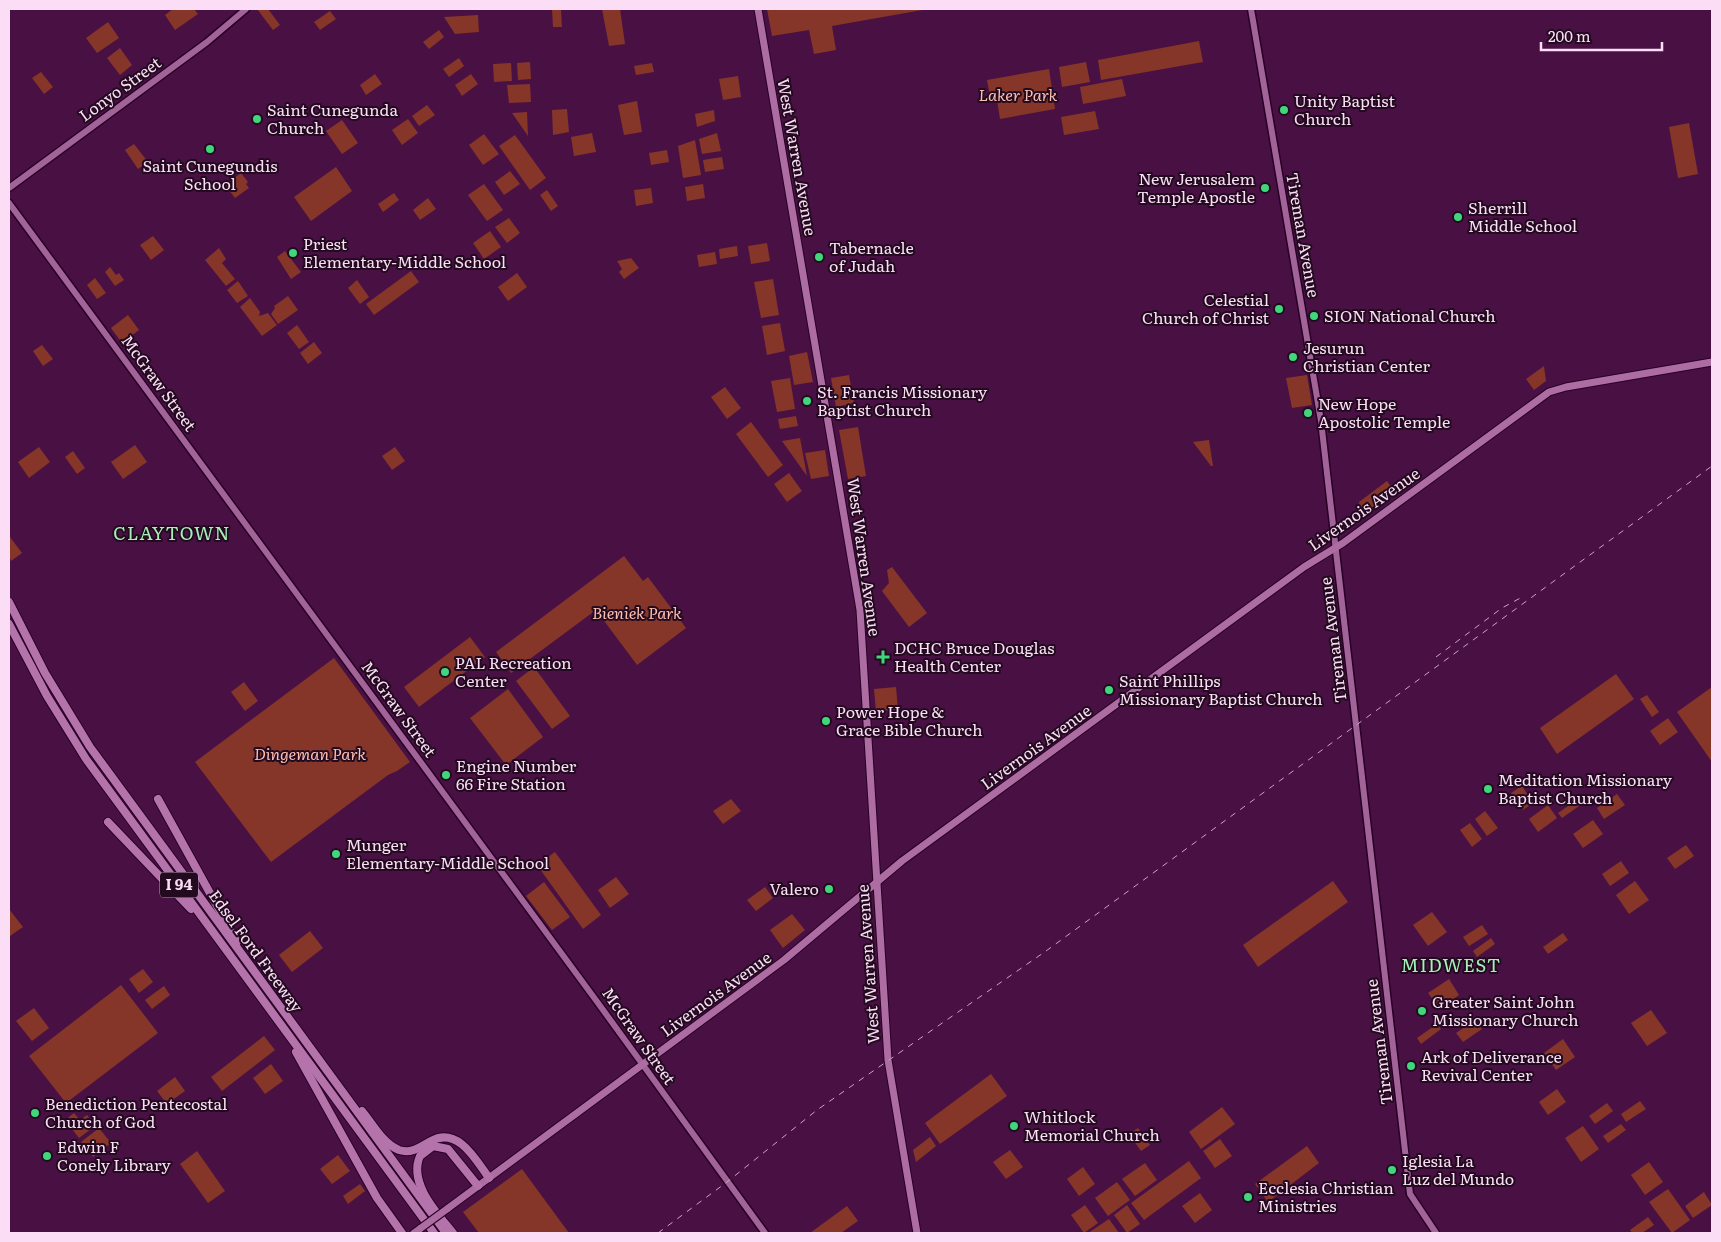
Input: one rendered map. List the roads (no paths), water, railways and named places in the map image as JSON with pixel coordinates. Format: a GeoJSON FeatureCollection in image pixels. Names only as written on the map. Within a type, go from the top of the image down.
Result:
{"type":"FeatureCollection","features":[{"type":"Feature","properties":{"kind":"highway","name":"Edsel Ford Freeway"},"geometry":{"type":"LineString","coordinates":[[9,602],[45,673],[90,747],[446,1233]]}},
{"type":"Feature","properties":{"kind":"highway","name":"Edsel Ford Freeway"},"geometry":{"type":"LineString","coordinates":[[9,624],[47,696],[86,759],[434,1233]]}},
{"type":"Feature","properties":{"kind":"highway"},"geometry":{"type":"LineString","coordinates":[[158,799],[247,962]]}},
{"type":"Feature","properties":{"kind":"highway"},"geometry":{"type":"LineString","coordinates":[[108,822],[168,882],[235,961]]}},
{"type":"Feature","properties":{"kind":"highway"},"geometry":{"type":"LineString","coordinates":[[278,1019],[377,1198],[402,1233]]}},
{"type":"Feature","properties":{"kind":"highway"},"geometry":{"type":"LineString","coordinates":[[312,1050],[327,1065],[385,1140],[393,1147],[409,1151],[416,1150],[436,1139],[454,1140],[464,1145],[489,1178]]}},
{"type":"Feature","properties":{"kind":"highway"},"geometry":{"type":"LineString","coordinates":[[453,1233],[419,1184],[416,1171],[420,1156],[433,1146],[448,1149],[478,1186]]}},
{"type":"Feature","properties":{"kind":"main road","name":"West Warren Avenue"},"geometry":{"type":"LineString","coordinates":[[758,9],[859,601],[888,1060],[917,1233]]}},
{"type":"Feature","properties":{"kind":"main road","name":"Livernois Avenue"},"geometry":{"type":"LineString","coordinates":[[414,1233],[792,954],[877,882],[1304,566],[1336,548],[1553,390],[1712,362]]}},
{"type":"Feature","properties":{"kind":"street","name":"Lonyo Street"},"geometry":{"type":"LineString","coordinates":[[9,188],[207,42],[246,9]]}},
{"type":"Feature","properties":{"kind":"street","name":"Tireman Avenue"},"geometry":{"type":"LineString","coordinates":[[1252,9],[1320,421],[1410,1194],[1436,1233]]}},
{"type":"Feature","properties":{"kind":"street","name":"McGraw Street"},"geometry":{"type":"LineString","coordinates":[[9,203],[765,1233]]}},
{"type":"Feature","properties":{"kind":"railway"},"geometry":{"type":"LineString","coordinates":[[658,1233],[727,1182],[817,1110],[1046,951],[1712,466]]}},
{"type":"Feature","properties":{"kind":"railway"},"geometry":{"type":"LineString","coordinates":[[1436,657],[1502,608],[1524,596]]}},
{"type":"Feature","properties":{"kind":"place","name":"Unity Baptist Church"},"geometry":{"type":"Point","coordinates":[1284,110]}},
{"type":"Feature","properties":{"kind":"place","name":"Saint Cunegunda Church"},"geometry":{"type":"Point","coordinates":[257,119]}},
{"type":"Feature","properties":{"kind":"place","name":"Saint Cunegundis School"},"geometry":{"type":"Point","coordinates":[210,149]}},
{"type":"Feature","properties":{"kind":"place","name":"New Jerusalem Temple Apostle"},"geometry":{"type":"Point","coordinates":[1265,188]}},
{"type":"Feature","properties":{"kind":"place","name":"Sherrill Middle School"},"geometry":{"type":"Point","coordinates":[1458,217]}},
{"type":"Feature","properties":{"kind":"place","name":"Priest Elementary‑Middle School"},"geometry":{"type":"Point","coordinates":[293,253]}},
{"type":"Feature","properties":{"kind":"place","name":"Tabernacle of Judah"},"geometry":{"type":"Point","coordinates":[819,257]}},
{"type":"Feature","properties":{"kind":"place","name":"Celestial Church of Christ"},"geometry":{"type":"Point","coordinates":[1279,309]}},
{"type":"Feature","properties":{"kind":"place","name":"SION National Church"},"geometry":{"type":"Point","coordinates":[1314,316]}},
{"type":"Feature","properties":{"kind":"place","name":"Jesurun Christian Center"},"geometry":{"type":"Point","coordinates":[1293,357]}},
{"type":"Feature","properties":{"kind":"place","name":"St. Francis Missionary Baptist Church"},"geometry":{"type":"Point","coordinates":[807,401]}},
{"type":"Feature","properties":{"kind":"place","name":"New Hope Apostolic Temple"},"geometry":{"type":"Point","coordinates":[1308,413]}},
{"type":"Feature","properties":{"kind":"place","name":"DCHC Bruce Douglas Health Center"},"geometry":{"type":"Point","coordinates":[883,657]}},
{"type":"Feature","properties":{"kind":"place","name":"PAL Recreation Center"},"geometry":{"type":"Point","coordinates":[445,672]}},
{"type":"Feature","properties":{"kind":"place","name":"Saint Phillips Missionary Baptist Church"},"geometry":{"type":"Point","coordinates":[1109,690]}},
{"type":"Feature","properties":{"kind":"place","name":"Power Hope & Grace Bible Church"},"geometry":{"type":"Point","coordinates":[826,721]}},
{"type":"Feature","properties":{"kind":"place","name":"Engine Number 66 Fire Station"},"geometry":{"type":"Point","coordinates":[446,775]}},
{"type":"Feature","properties":{"kind":"place","name":"Meditation Missionary Baptist Church"},"geometry":{"type":"Point","coordinates":[1488,789]}},
{"type":"Feature","properties":{"kind":"place","name":"Munger Elementary-Middle School"},"geometry":{"type":"Point","coordinates":[336,854]}},
{"type":"Feature","properties":{"kind":"place","name":"Valero"},"geometry":{"type":"Point","coordinates":[829,889]}},
{"type":"Feature","properties":{"kind":"place","name":"Greater Saint John Missionary Church"},"geometry":{"type":"Point","coordinates":[1422,1011]}},
{"type":"Feature","properties":{"kind":"place","name":"Ark of Deliverance Revival Center"},"geometry":{"type":"Point","coordinates":[1411,1066]}},
{"type":"Feature","properties":{"kind":"place","name":"Benediction Pentecostal Church of God"},"geometry":{"type":"Point","coordinates":[35,1113]}},
{"type":"Feature","properties":{"kind":"place","name":"Whitlock Memorial Church"},"geometry":{"type":"Point","coordinates":[1014,1126]}},
{"type":"Feature","properties":{"kind":"place","name":"Edwin F Conely Library"},"geometry":{"type":"Point","coordinates":[47,1156]}},
{"type":"Feature","properties":{"kind":"place","name":"Iglesia La Luz del Mundo"},"geometry":{"type":"Point","coordinates":[1392,1170]}},
{"type":"Feature","properties":{"kind":"place","name":"Ecclesia Christian Ministries"},"geometry":{"type":"Point","coordinates":[1248,1197]}},
{"type":"Feature","properties":{"kind":"district","name":"CLAYTOWN"},"geometry":{"type":"Point","coordinates":[172,534]}},
{"type":"Feature","properties":{"kind":"district","name":"MIDWEST"},"geometry":{"type":"Point","coordinates":[1451,966]}},
{"type":"Feature","properties":{"kind":"park label","name":"Laker Park"},"geometry":{"type":"Point","coordinates":[1018,95]}},
{"type":"Feature","properties":{"kind":"park label","name":"Bieniek Park"},"geometry":{"type":"Point","coordinates":[637,613]}},
{"type":"Feature","properties":{"kind":"park label","name":"Dingeman Park"},"geometry":{"type":"Point","coordinates":[310,754]}}]}
